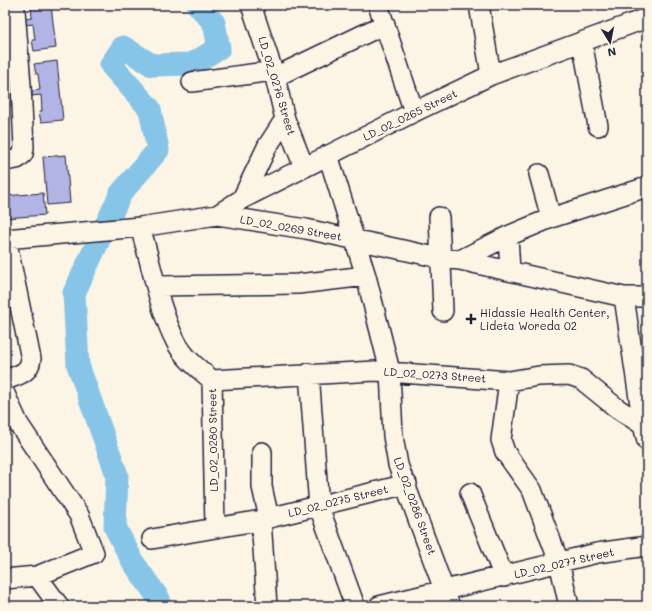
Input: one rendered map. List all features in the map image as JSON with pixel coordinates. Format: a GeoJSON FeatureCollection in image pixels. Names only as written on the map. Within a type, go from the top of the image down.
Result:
{"type":"FeatureCollection","features":[{"type":"Feature","properties":{"kind":"street","name":"LD_02_0276 Street"},"geometry":{"type":"LineString","coordinates":[[252,5],[274,74],[285,119],[304,167]]}},
{"type":"Feature","properties":{"kind":"street"},"geometry":{"type":"LineString","coordinates":[[378,5],[414,112]]}},
{"type":"Feature","properties":{"kind":"street"},"geometry":{"type":"LineString","coordinates":[[480,5],[491,75]]}},
{"type":"Feature","properties":{"kind":"street"},"geometry":{"type":"LineString","coordinates":[[5,161],[17,159],[23,154],[12,70],[15,10]]}},
{"type":"Feature","properties":{"kind":"street","name":"LD_02_0265 Street"},"geometry":{"type":"LineString","coordinates":[[217,215],[242,199],[304,167],[491,75],[647,18]]}},
{"type":"Feature","properties":{"kind":"street"},"geometry":{"type":"LineString","coordinates":[[192,82],[274,74],[385,24]]}},
{"type":"Feature","properties":{"kind":"street"},"geometry":{"type":"LineString","coordinates":[[582,42],[598,126]]}},
{"type":"Feature","properties":{"kind":"street"},"geometry":{"type":"LineString","coordinates":[[242,199],[267,147],[285,119]]}},
{"type":"Feature","properties":{"kind":"street","name":"LD_02_0286 Street"},"geometry":{"type":"LineString","coordinates":[[328,155],[366,276],[390,371],[392,436],[398,465],[407,484],[448,598]]}},
{"type":"Feature","properties":{"kind":"street"},"geometry":{"type":"LineString","coordinates":[[539,174],[552,218]]}},
{"type":"Feature","properties":{"kind":"street"},"geometry":{"type":"LineString","coordinates":[[460,260],[508,236],[552,218],[647,187]]}},
{"type":"Feature","properties":{"kind":"street","name":"LD_02_0269 Street"},"geometry":{"type":"LineString","coordinates":[[5,239],[132,228],[217,215],[306,229],[440,258],[460,260],[624,296],[647,297]]}},
{"type":"Feature","properties":{"kind":"street"},"geometry":{"type":"LineString","coordinates":[[439,217],[443,311]]}},
{"type":"Feature","properties":{"kind":"street","name":"LD_02_0280 Street"},"geometry":{"type":"LineString","coordinates":[[132,228],[157,286],[176,343],[190,361],[212,380],[215,528]]}},
{"type":"Feature","properties":{"kind":"street"},"geometry":{"type":"LineString","coordinates":[[508,236],[510,271]]}},
{"type":"Feature","properties":{"kind":"street"},"geometry":{"type":"LineString","coordinates":[[5,239],[31,359],[30,367],[24,373],[5,380]]}},
{"type":"Feature","properties":{"kind":"street"},"geometry":{"type":"LineString","coordinates":[[157,286],[298,284],[366,276]]}},
{"type":"Feature","properties":{"kind":"street"},"geometry":{"type":"LineString","coordinates":[[624,296],[645,433]]}},
{"type":"Feature","properties":{"kind":"street","name":"LD_02_0273 Street"},"geometry":{"type":"LineString","coordinates":[[212,380],[309,373],[390,371],[509,381],[539,376],[569,375],[581,379],[645,433]]}},
{"type":"Feature","properties":{"kind":"street"},"geometry":{"type":"LineString","coordinates":[[309,373],[320,507],[355,606]]}},
{"type":"Feature","properties":{"kind":"street"},"geometry":{"type":"LineString","coordinates":[[509,381],[501,440],[505,452],[532,490],[559,562],[569,606]]}},
{"type":"Feature","properties":{"kind":"street"},"geometry":{"type":"LineString","coordinates":[[5,394],[18,423],[79,515],[94,553],[37,576],[5,579]]}},
{"type":"Feature","properties":{"kind":"street"},"geometry":{"type":"LineString","coordinates":[[262,452],[267,606]]}},
{"type":"Feature","properties":{"kind":"street","name":"LD_02_0275 Street"},"geometry":{"type":"LineString","coordinates":[[152,539],[265,519],[320,507],[407,484]]}},
{"type":"Feature","properties":{"kind":"street","name":"LD_02_0277 Street"},"geometry":{"type":"LineString","coordinates":[[470,493],[504,577]]}},
{"type":"Feature","properties":{"kind":"street","name":"LD_02_0277 Street"},"geometry":{"type":"LineString","coordinates":[[379,606],[448,598],[504,577],[559,562],[597,553],[647,546]]}},
{"type":"Feature","properties":{"kind":"street"},"geometry":{"type":"LineString","coordinates":[[37,576],[59,606]]}},
{"type":"Feature","properties":{"kind":"building"},"geometry":{"type":"Polygon","coordinates":[[[31,5],[51,5],[56,48],[34,51],[32,40],[35,40],[33,24],[24,25],[24,19],[32,18],[31,5]]]}},
{"type":"Feature","properties":{"kind":"building"},"geometry":{"type":"Polygon","coordinates":[[[57,61],[63,120],[41,122],[39,112],[42,111],[41,95],[32,96],[32,91],[40,90],[38,74],[36,74],[34,64],[57,61]]]}},
{"type":"Feature","properties":{"kind":"building"},"geometry":{"type":"Polygon","coordinates":[[[9,83],[12,105],[5,106],[5,84],[9,83]]]}},
{"type":"Feature","properties":{"kind":"building"},"geometry":{"type":"Polygon","coordinates":[[[66,155],[70,203],[47,205],[43,157],[66,155]]]}},
{"type":"Feature","properties":{"kind":"building"},"geometry":{"type":"Polygon","coordinates":[[[43,193],[45,215],[5,218],[5,196],[43,193]]]}},
{"type":"Feature","properties":{"kind":"waterway"},"geometry":{"type":"LineString","coordinates":[[158,606],[159,599],[133,562],[115,527],[117,475],[78,365],[74,293],[121,193],[158,150],[150,109],[111,65],[123,47],[152,65],[192,64],[219,48],[214,23],[198,5]]}},
{"type":"Feature","properties":{"kind":"place","name":"Hidassie Health Center, Lideta Woreda 02"},"geometry":{"type":"Point","coordinates":[471,319]}}]}
